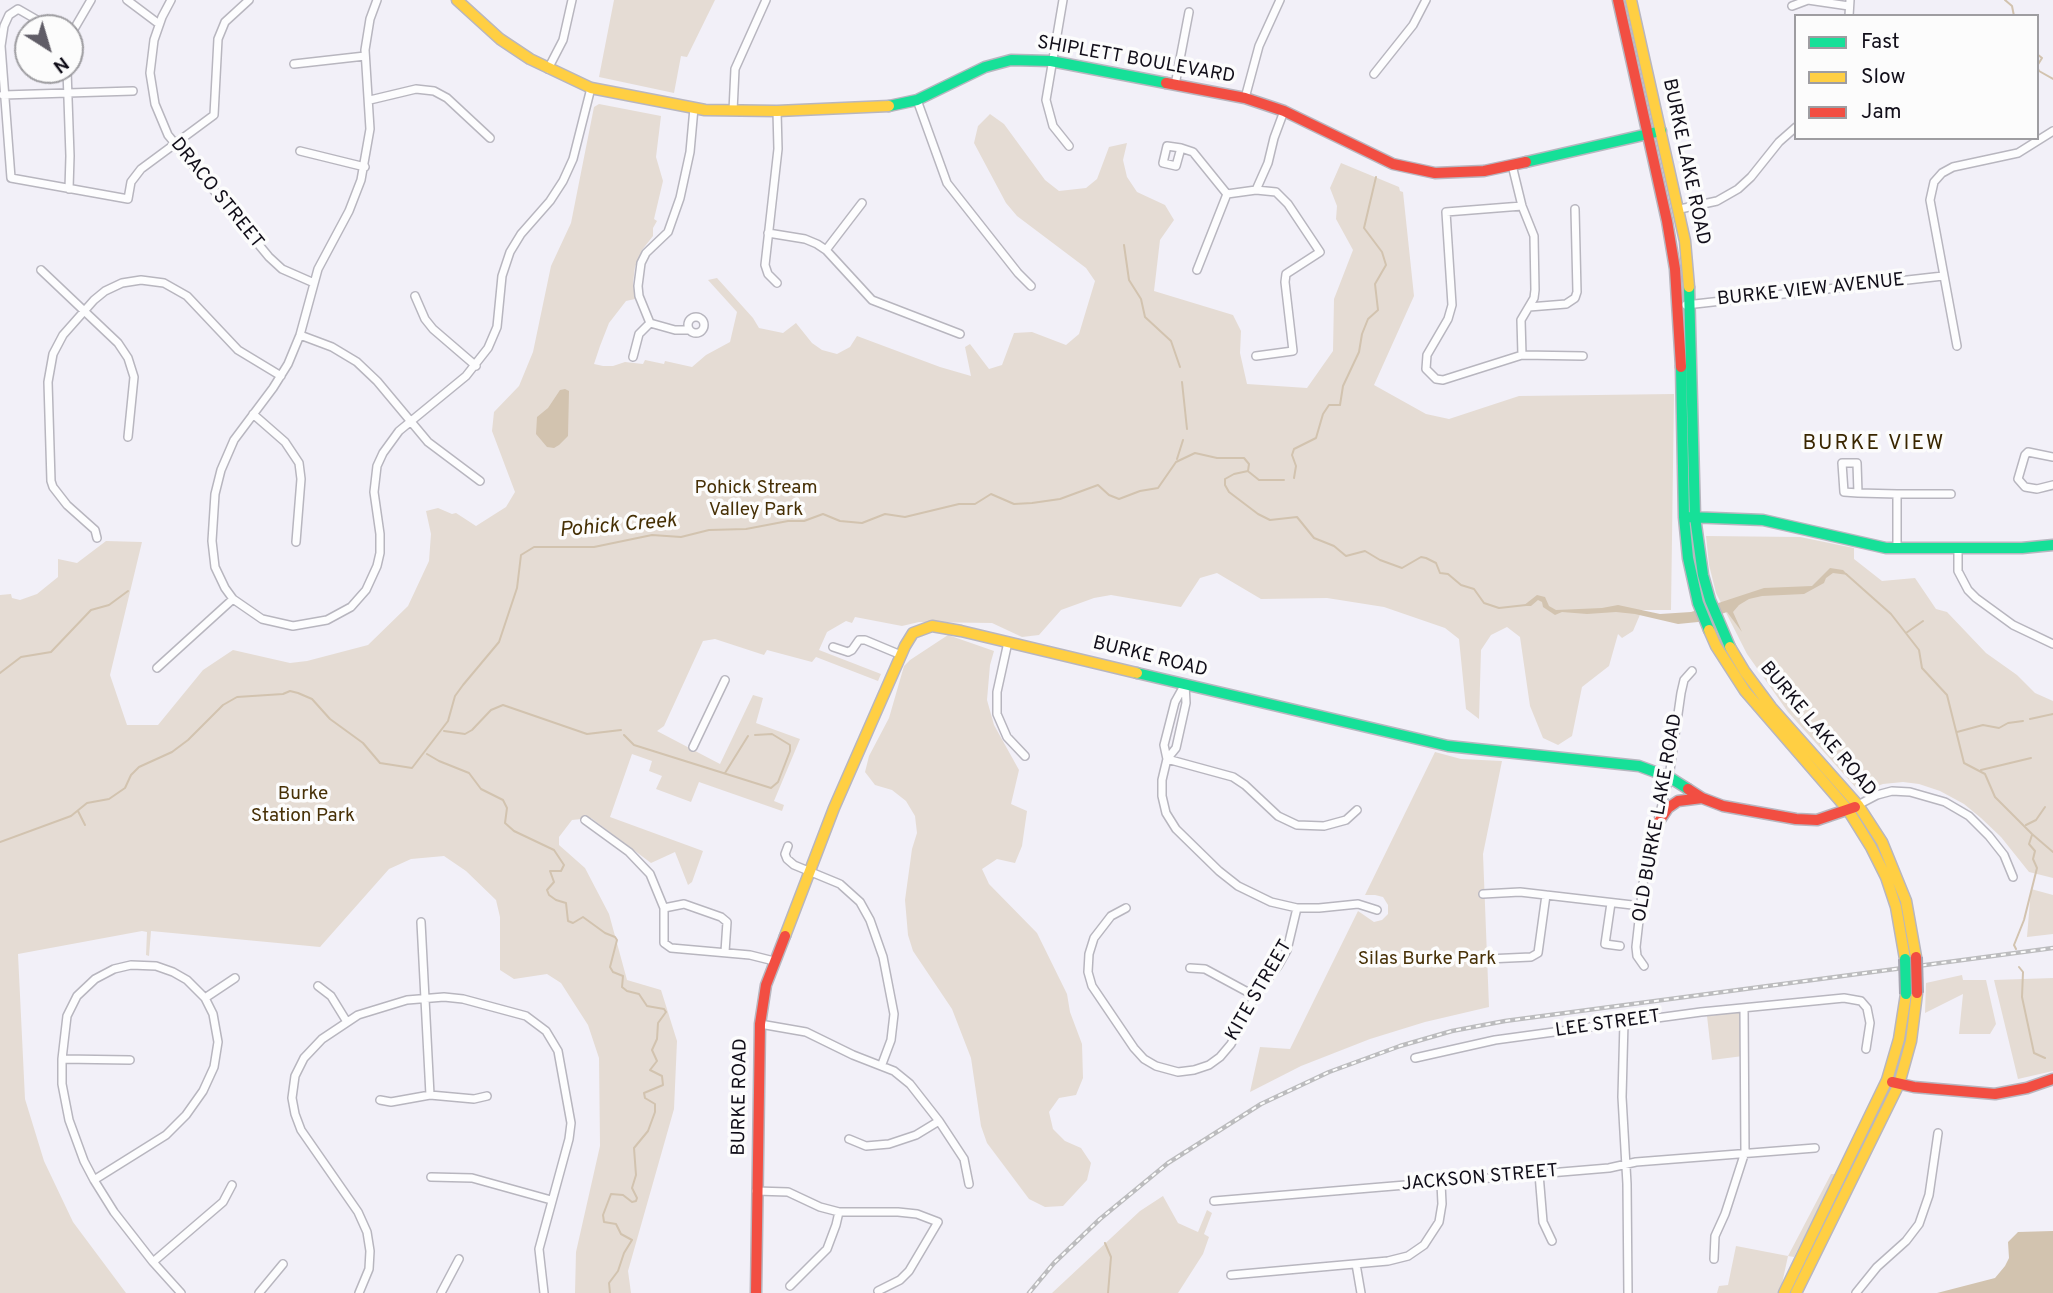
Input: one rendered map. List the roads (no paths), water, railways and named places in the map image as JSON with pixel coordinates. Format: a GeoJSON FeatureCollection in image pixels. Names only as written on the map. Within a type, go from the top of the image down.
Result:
{"type":"FeatureCollection","features":[{"type":"Feature","properties":{"kind":"street"},"geometry":{"type":"LineString","coordinates":[[127,0],[159,24]]}},
{"type":"Feature","properties":{"kind":"street","name":"DRACO STREET"},"geometry":{"type":"LineString","coordinates":[[172,0],[159,24],[151,58],[151,83],[158,115],[175,145],[269,257],[282,269],[314,284]]}},
{"type":"Feature","properties":{"kind":"street"},"geometry":{"type":"LineString","coordinates":[[30,14],[16,10],[7,18],[0,46],[11,178],[128,199],[131,182],[141,169],[214,115],[218,39],[225,22],[249,0]]}},
{"type":"Feature","properties":{"kind":"street"},"geometry":{"type":"LineString","coordinates":[[377,0],[367,30],[365,56],[370,100],[370,129],[365,167],[356,194],[323,258],[300,335],[281,376],[228,450],[215,494],[212,555],[220,578],[233,599],[262,619],[293,626],[327,621],[357,601],[372,579],[380,553],[374,492],[377,467],[391,440],[476,366],[488,348],[496,327],[502,276],[510,252],[563,181],[573,159],[591,88]]}},
{"type":"Feature","properties":{"kind":"street","name":"SHIPLETT BOULEVARD"},"geometry":{"type":"LineString","coordinates":[[457,0],[500,39],[548,69],[591,88],[694,108],[733,111],[871,109],[917,100],[998,63],[1028,59],[1245,98],[1284,111],[1376,157],[1411,169],[1460,174],[1661,131]]}},
{"type":"Feature","properties":{"kind":"street"},"geometry":{"type":"LineString","coordinates":[[548,69],[563,40],[572,0]]}},
{"type":"Feature","properties":{"kind":"street"},"geometry":{"type":"LineString","coordinates":[[733,111],[735,69],[766,0]]}},
{"type":"Feature","properties":{"kind":"street"},"geometry":{"type":"LineString","coordinates":[[1063,0],[1046,96],[1053,126],[1069,146]]}},
{"type":"Feature","properties":{"kind":"street"},"geometry":{"type":"LineString","coordinates":[[1245,98],[1259,46],[1280,0]]}},
{"type":"Feature","properties":{"kind":"street"},"geometry":{"type":"LineString","coordinates":[[1374,74],[1413,25],[1426,0]]}},
{"type":"Feature","properties":{"kind":"street","name":"BURKE LAKE ROAD"},"geometry":{"type":"LineString","coordinates":[[1618,0],[1684,305]]}},
{"type":"Feature","properties":{"kind":"street","name":"BURKE LAKE ROAD"},"geometry":{"type":"LineString","coordinates":[[1630,0],[1680,209],[1685,241],[1688,558],[1724,661],[1745,691],[1847,810],[1871,847],[1886,877],[1910,958]]}},
{"type":"Feature","properties":{"kind":"street"},"geometry":{"type":"LineString","coordinates":[[1792,6],[1808,0],[1849,3]]}},
{"type":"Feature","properties":{"kind":"street"},"geometry":{"type":"LineString","coordinates":[[1175,85],[1189,12]]}},
{"type":"Feature","properties":{"kind":"street"},"geometry":{"type":"LineString","coordinates":[[294,64],[365,56]]}},
{"type":"Feature","properties":{"kind":"street"},"geometry":{"type":"LineString","coordinates":[[67,84],[70,156],[68,189]]}},
{"type":"Feature","properties":{"kind":"street"},"geometry":{"type":"LineString","coordinates":[[370,100],[416,89],[434,91],[447,98],[490,138]]}},
{"type":"Feature","properties":{"kind":"street"},"geometry":{"type":"LineString","coordinates":[[3,95],[133,91]]}},
{"type":"Feature","properties":{"kind":"street"},"geometry":{"type":"LineString","coordinates":[[917,100],[947,183],[1031,286]]}},
{"type":"Feature","properties":{"kind":"street"},"geometry":{"type":"LineString","coordinates":[[650,323],[639,296],[639,276],[646,253],[668,232],[680,198],[690,152],[694,108]]}},
{"type":"Feature","properties":{"kind":"street"},"geometry":{"type":"LineString","coordinates":[[777,111],[778,149],[765,265],[768,274],[777,283]]}},
{"type":"Feature","properties":{"kind":"street"},"geometry":{"type":"LineString","coordinates":[[1256,190],[1268,163],[1284,111]]}},
{"type":"Feature","properties":{"kind":"street"},"geometry":{"type":"LineString","coordinates":[[1680,209],[1717,201],[1738,189],[1794,129]]}},
{"type":"Feature","properties":{"kind":"street"},"geometry":{"type":"LineString","coordinates":[[1957,345],[1930,200],[1931,190],[1937,178],[1954,167],[2018,153],[2053,131]]}},
{"type":"Feature","properties":{"kind":"street"},"geometry":{"type":"LineString","coordinates":[[1181,148],[1193,152],[1227,194]]}},
{"type":"Feature","properties":{"kind":"street"},"geometry":{"type":"LineString","coordinates":[[300,151],[365,167]]}},
{"type":"Feature","properties":{"kind":"street"},"geometry":{"type":"LineString","coordinates":[[1512,165],[1522,206],[1534,236],[1535,290],[1521,320],[1522,355]]}},
{"type":"Feature","properties":{"kind":"street"},"geometry":{"type":"LineString","coordinates":[[1227,194],[1256,190],[1276,192],[1288,204],[1320,252],[1286,275],[1293,351],[1256,356]]}},
{"type":"Feature","properties":{"kind":"street"},"geometry":{"type":"LineString","coordinates":[[1197,270],[1227,194]]}},
{"type":"Feature","properties":{"kind":"street"},"geometry":{"type":"LineString","coordinates":[[826,250],[862,203]]}},
{"type":"Feature","properties":{"kind":"street"},"geometry":{"type":"LineString","coordinates":[[1522,206],[1446,212],[1452,305],[1425,363],[1429,374],[1443,380],[1522,355],[1583,356]]}},
{"type":"Feature","properties":{"kind":"street"},"geometry":{"type":"LineString","coordinates":[[1529,307],[1566,304],[1575,298],[1575,209]]}},
{"type":"Feature","properties":{"kind":"street"},"geometry":{"type":"LineString","coordinates":[[768,233],[805,239],[826,250],[872,300],[960,334]]}},
{"type":"Feature","properties":{"kind":"street"},"geometry":{"type":"LineString","coordinates":[[41,270],[122,348],[133,369],[134,390],[128,437]]}},
{"type":"Feature","properties":{"kind":"street","name":"BURKE VIEW AVENUE"},"geometry":{"type":"LineString","coordinates":[[1684,305],[1943,276]]}},
{"type":"Feature","properties":{"kind":"street"},"geometry":{"type":"LineString","coordinates":[[97,538],[95,530],[67,505],[53,487],[50,476],[49,372],[53,354],[63,335],[105,291],[122,283],[141,280],[164,283],[192,301],[238,350],[281,376]]}},
{"type":"Feature","properties":{"kind":"street"},"geometry":{"type":"LineString","coordinates":[[415,296],[425,319],[433,329],[476,366]]}},
{"type":"Feature","properties":{"kind":"street"},"geometry":{"type":"LineString","coordinates":[[650,323],[675,330],[689,330]]}},
{"type":"Feature","properties":{"kind":"street"},"geometry":{"type":"LineString","coordinates":[[633,357],[639,334],[650,323]]}},
{"type":"Feature","properties":{"kind":"street"},"geometry":{"type":"LineString","coordinates":[[300,335],[332,347],[357,362],[377,381],[428,442],[480,481]]}},
{"type":"Feature","properties":{"kind":"street"},"geometry":{"type":"LineString","coordinates":[[253,415],[285,442],[299,463],[301,479],[296,542]]}},
{"type":"Feature","properties":{"kind":"street"},"geometry":{"type":"LineString","coordinates":[[2053,457],[2028,452],[2018,479],[2025,487],[2037,489],[2053,485]]}},
{"type":"Feature","properties":{"kind":"street"},"geometry":{"type":"LineString","coordinates":[[1858,493],[1857,463],[1842,463],[1843,492],[1858,493],[1897,494],[1951,494]]}},
{"type":"Feature","properties":{"kind":"street"},"geometry":{"type":"LineString","coordinates":[[1897,494],[1897,548]]}},
{"type":"Feature","properties":{"kind":"street"},"geometry":{"type":"LineString","coordinates":[[1689,517],[1763,520],[1861,544],[1897,548],[2053,545]]}},
{"type":"Feature","properties":{"kind":"street"},"geometry":{"type":"LineString","coordinates":[[1958,548],[1958,571],[1968,590],[2013,625],[2053,644]]}},
{"type":"Feature","properties":{"kind":"street"},"geometry":{"type":"LineString","coordinates":[[157,668],[233,599]]}},
{"type":"Feature","properties":{"kind":"street","name":"BURKE LAKE ROAD"},"geometry":{"type":"LineString","coordinates":[[1713,625],[1758,689],[1858,805],[1882,842],[1896,872],[1910,919],[1911,1041],[1899,1084],[1797,1293]]}},
{"type":"Feature","properties":{"kind":"street","name":"BURKE ROAD"},"geometry":{"type":"LineString","coordinates":[[755,1293],[760,1024],[764,993],[809,871],[901,655],[913,633],[922,628],[932,626],[1007,642],[1435,744],[1630,765],[1670,777],[1702,798],[1723,806],[1796,819],[1825,819],[1877,794],[1910,792],[1945,802],[1969,817],[2004,855],[2013,877]]}},
{"type":"Feature","properties":{"kind":"street"},"geometry":{"type":"LineString","coordinates":[[833,647],[850,652],[862,639],[901,655]]}},
{"type":"Feature","properties":{"kind":"street"},"geometry":{"type":"LineString","coordinates":[[1007,642],[997,692],[997,714],[1007,737],[1025,756]]}},
{"type":"Feature","properties":{"kind":"street","name":"OLD BURKE LAKE ROAD"},"geometry":{"type":"LineString","coordinates":[[1644,966],[1637,956],[1636,947],[1644,876],[1670,777],[1684,680],[1692,671]]}},
{"type":"Feature","properties":{"kind":"street"},"geometry":{"type":"LineString","coordinates":[[693,747],[725,680]]}},
{"type":"Feature","properties":{"kind":"street"},"geometry":{"type":"LineString","coordinates":[[1167,759],[1176,748],[1186,703],[1185,684]]}},
{"type":"Feature","properties":{"kind":"street"},"geometry":{"type":"LineString","coordinates":[[1185,684],[1175,702],[1164,745],[1167,759],[1162,780],[1162,796],[1166,813],[1176,829],[1238,886],[1270,902],[1297,908],[1358,904],[1377,909]]}},
{"type":"Feature","properties":{"kind":"street"},"geometry":{"type":"LineString","coordinates":[[1167,759],[1233,777],[1278,816],[1297,825],[1324,826],[1346,820],[1357,810]]}},
{"type":"Feature","properties":{"kind":"street"},"geometry":{"type":"LineString","coordinates":[[1658,823],[1668,808],[1678,801],[1702,798]]}},
{"type":"Feature","properties":{"kind":"street"},"geometry":{"type":"LineString","coordinates":[[585,820],[646,868],[664,908],[664,943],[671,948],[750,955],[774,961]]}},
{"type":"Feature","properties":{"kind":"street"},"geometry":{"type":"LineString","coordinates":[[788,846],[785,854],[787,859],[794,865],[840,884],[854,894],[870,919],[883,957],[894,1014],[891,1040],[882,1064]]}},
{"type":"Feature","properties":{"kind":"street"},"geometry":{"type":"LineString","coordinates":[[1483,894],[1520,892],[1642,906]]}},
{"type":"Feature","properties":{"kind":"street"},"geometry":{"type":"LineString","coordinates":[[1487,959],[1531,957],[1538,953],[1546,895]]}},
{"type":"Feature","properties":{"kind":"street"},"geometry":{"type":"LineString","coordinates":[[1611,903],[1605,944],[1620,946]]}},
{"type":"Feature","properties":{"kind":"street"},"geometry":{"type":"LineString","coordinates":[[664,908],[684,904],[721,917],[727,922],[725,952]]}},
{"type":"Feature","properties":{"kind":"street","name":"KITE STREET"},"geometry":{"type":"LineString","coordinates":[[1126,908],[1111,916],[1094,938],[1089,954],[1088,972],[1092,986],[1144,1059],[1156,1066],[1178,1072],[1209,1065],[1220,1058],[1231,1044],[1255,996],[1287,950],[1297,908]]}},
{"type":"Feature","properties":{"kind":"street"},"geometry":{"type":"LineString","coordinates":[[421,922],[430,1095]]}},
{"type":"Feature","properties":{"kind":"street"},"geometry":{"type":"LineString","coordinates":[[94,1180],[166,1135],[186,1115],[203,1091],[214,1067],[218,1042],[215,1021],[205,998],[187,980],[156,966],[131,965],[114,969],[95,979],[77,996],[67,1016],[62,1084],[69,1120],[94,1180],[114,1212],[181,1293]]}},
{"type":"Feature","properties":{"kind":"street"},"geometry":{"type":"LineString","coordinates":[[1190,968],[1205,969],[1255,996]]}},
{"type":"Feature","properties":{"kind":"street"},"geometry":{"type":"LineString","coordinates":[[205,998],[235,978]]}},
{"type":"Feature","properties":{"kind":"street"},"geometry":{"type":"LineString","coordinates":[[318,986],[331,996],[347,1022]]}},
{"type":"Feature","properties":{"kind":"street","name":"BURKE LAKE ROAD"},"geometry":{"type":"LineString","coordinates":[[1784,1293],[1886,1080],[1911,994]]}},
{"type":"Feature","properties":{"kind":"street"},"geometry":{"type":"LineString","coordinates":[[359,1293],[369,1269],[367,1233],[358,1212],[301,1130],[292,1098],[295,1076],[304,1058],[322,1039],[347,1022],[386,1005],[425,998],[463,999],[515,1012],[537,1023],[553,1041],[561,1061],[571,1123],[539,1249],[544,1293]]}},
{"type":"Feature","properties":{"kind":"street","name":"LEE STREET"},"geometry":{"type":"LineString","coordinates":[[1415,1058],[1495,1040],[1624,1022],[1851,998],[1864,1004],[1870,1017],[1866,1049]]}},
{"type":"Feature","properties":{"kind":"street"},"geometry":{"type":"LineString","coordinates":[[1714,1259],[1715,1236],[1745,1152],[1744,1008]]}},
{"type":"Feature","properties":{"kind":"street"},"geometry":{"type":"LineString","coordinates":[[1624,1022],[1622,1097],[1628,1293]]}},
{"type":"Feature","properties":{"kind":"street"},"geometry":{"type":"LineString","coordinates":[[760,1024],[824,1038],[853,1055],[882,1064],[894,1071],[910,1084],[939,1121],[964,1159],[969,1184]]}},
{"type":"Feature","properties":{"kind":"street"},"geometry":{"type":"LineString","coordinates":[[62,1059],[131,1060]]}},
{"type":"Feature","properties":{"kind":"street"},"geometry":{"type":"LineString","coordinates":[[1886,1080],[1899,1084],[1995,1094],[2027,1088],[2053,1079]]}},
{"type":"Feature","properties":{"kind":"street"},"geometry":{"type":"LineString","coordinates":[[380,1100],[391,1102],[430,1095],[474,1099],[487,1096]]}},
{"type":"Feature","properties":{"kind":"street"},"geometry":{"type":"LineString","coordinates":[[849,1139],[866,1146],[889,1144],[916,1135],[939,1121]]}},
{"type":"Feature","properties":{"kind":"street"},"geometry":{"type":"LineString","coordinates":[[1856,1293],[1919,1224],[1929,1195],[1938,1133]]}},
{"type":"Feature","properties":{"kind":"street","name":"JACKSON STREET"},"geometry":{"type":"LineString","coordinates":[[1214,1201],[1609,1168],[1625,1164],[1745,1152],[1815,1148]]}},
{"type":"Feature","properties":{"kind":"street"},"geometry":{"type":"LineString","coordinates":[[1539,1174],[1543,1222],[1552,1241]]}},
{"type":"Feature","properties":{"kind":"street"},"geometry":{"type":"LineString","coordinates":[[431,1177],[472,1178],[551,1200]]}},
{"type":"Feature","properties":{"kind":"street"},"geometry":{"type":"LineString","coordinates":[[1231,1275],[1401,1259],[1424,1245],[1434,1233],[1442,1204],[1441,1183]]}},
{"type":"Feature","properties":{"kind":"street"},"geometry":{"type":"LineString","coordinates":[[153,1262],[223,1202],[232,1185]]}},
{"type":"Feature","properties":{"kind":"street"},"geometry":{"type":"LineString","coordinates":[[756,1191],[788,1192],[820,1207],[839,1212],[898,1212],[917,1214],[938,1222],[909,1270],[900,1280],[878,1291]]}},
{"type":"Feature","properties":{"kind":"street"},"geometry":{"type":"LineString","coordinates":[[790,1286],[827,1248],[839,1212]]}},
{"type":"Feature","properties":{"kind":"street"},"geometry":{"type":"LineString","coordinates":[[441,1293],[459,1259]]}},
{"type":"Feature","properties":{"kind":"street"},"geometry":{"type":"LineString","coordinates":[[259,1293],[283,1264]]}},
{"type":"Feature","properties":{"kind":"street"},"geometry":{"type":"LineString","coordinates":[[1356,1264],[1361,1293]]}},
{"type":"Feature","properties":{"kind":"waterway"},"geometry":{"type":"LineString","coordinates":[[2005,0],[2012,6],[2014,14]]}},
{"type":"Feature","properties":{"kind":"waterway"},"geometry":{"type":"LineString","coordinates":[[2039,56],[2042,58],[2039,63]]}},
{"type":"Feature","properties":{"kind":"waterway"},"geometry":{"type":"LineString","coordinates":[[2039,71],[2053,79]]}},
{"type":"Feature","properties":{"kind":"waterway"},"geometry":{"type":"LineString","coordinates":[[1294,478],[1294,449],[1316,438],[1323,414],[1329,405],[1340,405],[1343,386],[1359,352],[1362,334],[1368,319],[1378,310],[1375,284],[1386,265],[1382,252],[1364,228],[1376,177]]}},
{"type":"Feature","properties":{"kind":"waterway"},"geometry":{"type":"LineString","coordinates":[[1124,245],[1129,280],[1141,299],[1145,317],[1171,341],[1180,367]]}},
{"type":"Feature","properties":{"kind":"waterway"},"geometry":{"type":"LineString","coordinates":[[1182,382],[1187,429]]}},
{"type":"Feature","properties":{"kind":"waterway"},"geometry":{"type":"LineString","coordinates":[[1177,459],[1183,440]]}},
{"type":"Feature","properties":{"kind":"waterway","name":"Pohick Creek"},"geometry":{"type":"LineString","coordinates":[[0,842],[71,816],[87,803],[109,799],[125,788],[131,775],[139,767],[172,752],[223,705],[237,697],[283,694],[290,691],[298,693],[312,699],[330,719],[363,743],[380,763],[412,768],[448,721],[455,696],[499,642],[517,588],[521,555],[534,547],[594,547],[652,535],[681,537],[709,530],[746,529],[788,521],[804,521],[823,514],[840,521],[862,523],[885,514],[905,517],[959,504],[975,504],[991,494],[1014,504],[1032,503],[1060,499],[1098,485],[1109,495],[1119,499],[1158,488],[1176,462],[1195,453],[1217,458],[1244,458],[1249,464],[1248,471],[1225,479],[1229,492],[1270,520],[1297,517],[1314,538],[1334,546],[1346,556],[1365,551],[1402,568],[1421,557],[1426,558],[1436,563],[1440,573],[1448,574],[1461,585],[1474,589],[1484,603],[1499,608],[1526,605]]}},
{"type":"Feature","properties":{"kind":"waterway"},"geometry":{"type":"LineString","coordinates":[[1249,472],[1259,480],[1284,480]]}},
{"type":"Feature","properties":{"kind":"waterway","name":"Pohick Creek"},"geometry":{"type":"LineString","coordinates":[[1846,574],[1891,614],[1919,650],[1922,668],[1947,695],[1964,763],[1985,774],[1995,797],[2053,852]]}},
{"type":"Feature","properties":{"kind":"waterway"},"geometry":{"type":"LineString","coordinates":[[0,673],[21,657],[51,652],[91,610],[109,605],[128,591]]}},
{"type":"Feature","properties":{"kind":"waterway"},"geometry":{"type":"LineString","coordinates":[[1906,633],[1923,621]]}},
{"type":"Feature","properties":{"kind":"waterway"},"geometry":{"type":"LineString","coordinates":[[444,731],[465,734],[491,710],[503,705],[587,734],[621,730]]}},
{"type":"Feature","properties":{"kind":"waterway"},"geometry":{"type":"LineString","coordinates":[[2030,719],[2053,714]]}},
{"type":"Feature","properties":{"kind":"waterway"},"geometry":{"type":"LineString","coordinates":[[1957,732],[1983,725],[1999,728],[2008,723],[2023,721]]}},
{"type":"Feature","properties":{"kind":"waterway"},"geometry":{"type":"LineString","coordinates":[[624,735],[634,745],[771,788],[778,782],[790,745],[772,734],[755,735]]}},
{"type":"Feature","properties":{"kind":"waterway"},"geometry":{"type":"LineString","coordinates":[[725,773],[748,736]]}},
{"type":"Feature","properties":{"kind":"waterway"},"geometry":{"type":"LineString","coordinates":[[427,754],[469,773],[481,789],[503,800],[507,808],[505,823],[514,831],[554,850],[564,865],[561,871],[550,871],[554,882],[547,890],[549,895],[566,903],[568,921],[573,923],[583,917],[615,937],[617,940],[610,967],[613,972],[623,976],[622,987],[639,994],[647,1006],[664,1009],[666,1012],[658,1023],[657,1039],[652,1050],[657,1061],[650,1070],[662,1076],[663,1085],[644,1093],[645,1098],[655,1104],[655,1112],[648,1131],[634,1148],[636,1175],[632,1188],[637,1198],[632,1202],[623,1195],[611,1194],[603,1215],[604,1222],[616,1224],[621,1234],[632,1240],[618,1271],[609,1283],[610,1293]]}},
{"type":"Feature","properties":{"kind":"waterway"},"geometry":{"type":"LineString","coordinates":[[1981,770],[2031,758]]}},
{"type":"Feature","properties":{"kind":"waterway"},"geometry":{"type":"LineString","coordinates":[[2026,825],[2036,820],[2045,807]]}},
{"type":"Feature","properties":{"kind":"waterway"},"geometry":{"type":"LineString","coordinates":[[78,811],[85,825]]}},
{"type":"Feature","properties":{"kind":"waterway"},"geometry":{"type":"LineString","coordinates":[[2016,949],[2014,945],[2024,920],[2037,868],[2033,859],[2035,851],[2029,844],[2032,835]]}},
{"type":"Feature","properties":{"kind":"waterway"},"geometry":{"type":"LineString","coordinates":[[2019,967],[2023,972],[2022,997],[2034,1053],[2045,1058]]}},
{"type":"Feature","properties":{"kind":"waterway"},"geometry":{"type":"LineString","coordinates":[[1105,1243],[1111,1257],[1108,1293]]}},
{"type":"Feature","properties":{"kind":"railway"},"geometry":{"type":"LineString","coordinates":[[1029,1293],[1054,1263],[1100,1219],[1168,1163],[1261,1104],[1329,1072],[1400,1046],[1452,1031],[1505,1021],[2053,948]]}},
{"type":"Feature","properties":{"kind":"district","name":"BURKE VIEW"},"geometry":{"type":"Point","coordinates":[1874,445]}},
{"type":"Feature","properties":{"kind":"park label","name":"Pohick Stream Valley Park"},"geometry":{"type":"Point","coordinates":[756,500]}},
{"type":"Feature","properties":{"kind":"park label","name":"Burke Station Park"},"geometry":{"type":"Point","coordinates":[303,806]}},
{"type":"Feature","properties":{"kind":"park label","name":"Silas Burke Park"},"geometry":{"type":"Point","coordinates":[1427,960]}}]}
